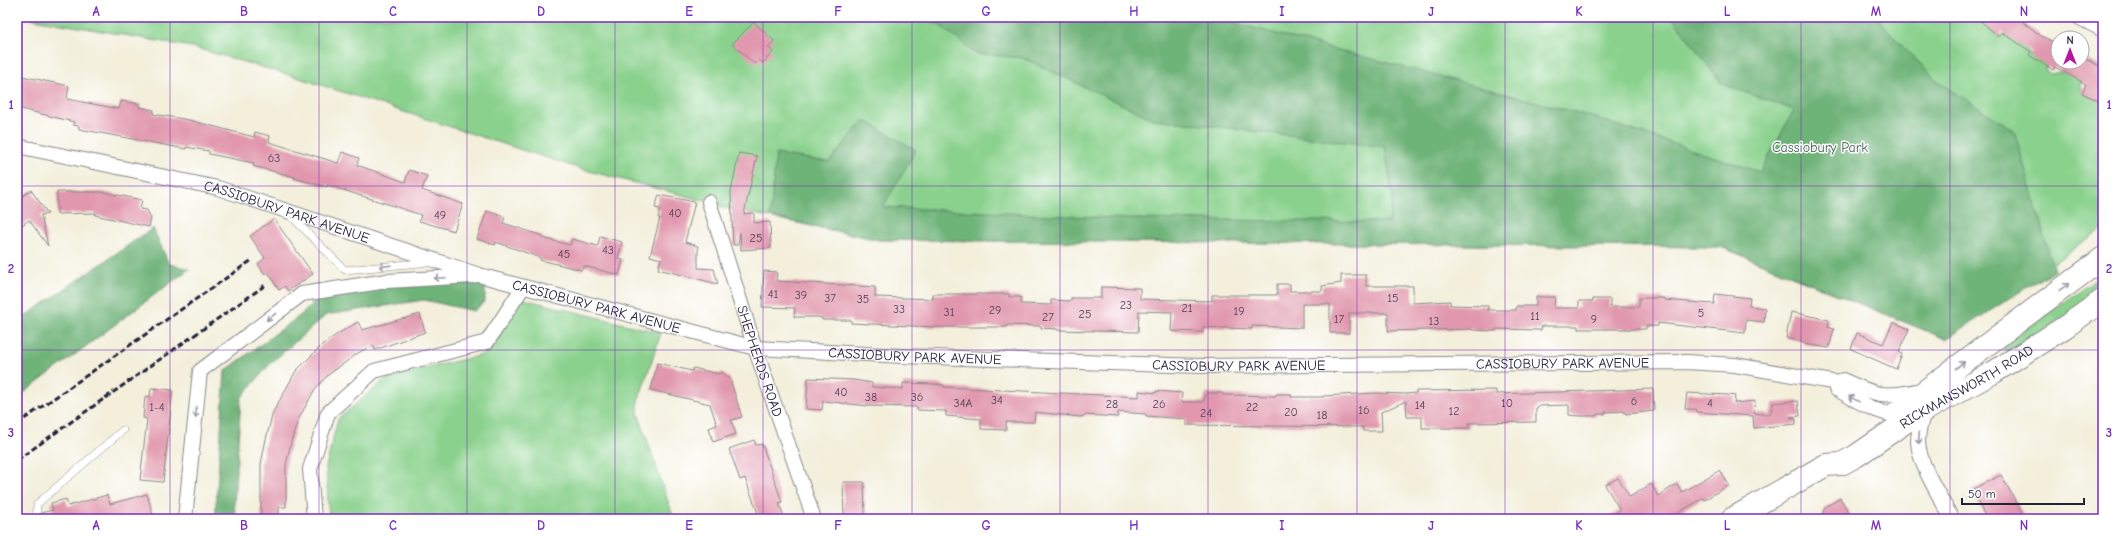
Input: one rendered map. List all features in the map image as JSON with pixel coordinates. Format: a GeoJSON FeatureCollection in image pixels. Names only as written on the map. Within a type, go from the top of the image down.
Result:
{"type":"FeatureCollection","features":[{"type":"Feature","properties":{"kind":"main road","name":"RICKMANSWORTH ROAD"},"geometry":{"type":"LineString","coordinates":[[1826,465],[1834,453],[1929,389],[2103,258]]}},
{"type":"Feature","properties":{"kind":"main road","name":"RICKMANSWORTH ROAD"},"geometry":{"type":"LineString","coordinates":[[1732,519],[1826,465],[1841,464],[1851,459],[1919,414],[1994,372],[2065,327],[2103,300]]}},
{"type":"Feature","properties":{"kind":"street"},"geometry":{"type":"LineString","coordinates":[[2078,17],[2103,30]]}},
{"type":"Feature","properties":{"kind":"street","name":"CASSIOBURY PARK AVENUE"},"geometry":{"type":"LineString","coordinates":[[17,146],[218,188],[479,276],[755,348],[902,356],[1201,366],[1687,362],[1735,365],[1838,383],[1843,380],[1876,395],[1884,396]]}},
{"type":"Feature","properties":{"kind":"street","name":"SHEPHERDS ROAD"},"geometry":{"type":"LineString","coordinates":[[709,202],[755,348],[814,519]]}},
{"type":"Feature","properties":{"kind":"street"},"geometry":{"type":"LineString","coordinates":[[186,519],[200,371],[302,294],[387,281],[479,276]]}},
{"type":"Feature","properties":{"kind":"street"},"geometry":{"type":"LineString","coordinates":[[314,519],[310,469],[328,413],[374,371],[487,342],[522,287]]}},
{"type":"Feature","properties":{"kind":"street"},"geometry":{"type":"LineString","coordinates":[[1838,383],[1836,389],[1878,412],[1891,416],[1919,414],[1918,443],[1924,464],[1952,519]]}},
{"type":"Feature","properties":{"kind":"street","name":"RICKMANSWORTH ROAD"},"geometry":{"type":"LineString","coordinates":[[1884,396],[1929,389]]}},
{"type":"Feature","properties":{"kind":"lane"},"geometry":{"type":"LineString","coordinates":[[286,211],[345,270],[438,261]]}},
{"type":"Feature","properties":{"kind":"lane"},"geometry":{"type":"LineString","coordinates":[[36,519],[37,504],[123,430]]}},
{"type":"Feature","properties":{"kind":"green space","name":"Cassiobury Park"},"geometry":{"type":"Polygon","coordinates":[[[22,17],[1976,17],[1999,36],[2011,34],[2027,52],[2047,66],[2045,70],[2051,74],[2063,71],[2081,80],[2082,93],[2103,103],[2103,228],[1946,339],[1721,247],[879,240],[716,206],[709,202],[581,169],[296,77],[192,47],[22,17]]]}},
{"type":"Feature","properties":{"kind":"green space"},"geometry":{"type":"Polygon","coordinates":[[[913,17],[1212,17],[1583,114],[1760,172],[1794,110],[1722,84],[1672,17],[1877,17],[1902,46],[1939,82],[2014,130],[2054,270],[1946,339],[1721,247],[879,240],[770,217],[776,154],[829,162],[864,120],[916,150],[883,207],[1132,219],[1389,222],[1393,200],[1385,147],[1153,119],[1023,58],[976,54],[937,23],[913,17]]]}},
{"type":"Feature","properties":{"kind":"green space"},"geometry":{"type":"Polygon","coordinates":[[[153,228],[169,264],[189,269],[17,398],[17,322],[153,228]]]}},
{"type":"Feature","properties":{"kind":"green space"},"geometry":{"type":"Polygon","coordinates":[[[2103,274],[2103,294],[2007,352],[2002,346],[2103,274]]]}},
{"type":"Feature","properties":{"kind":"green space"},"geometry":{"type":"Polygon","coordinates":[[[472,277],[485,286],[485,301],[474,311],[424,300],[326,315],[270,364],[241,398],[234,504],[236,519],[215,519],[225,371],[302,314],[319,297],[387,284],[472,277]]]}},
{"type":"Feature","properties":{"kind":"green space"},"geometry":{"type":"Polygon","coordinates":[[[519,298],[661,333],[638,402],[638,413],[674,519],[329,519],[326,467],[338,419],[384,380],[482,355],[513,304],[519,298]]]}},
{"type":"Feature","properties":{"kind":"building"},"geometry":{"type":"Polygon","coordinates":[[[1976,17],[2017,17],[2041,36],[2050,40],[2050,68],[2029,55],[2031,52],[2002,32],[1999,37],[1976,17]]]}},
{"type":"Feature","properties":{"kind":"building"},"geometry":{"type":"Polygon","coordinates":[[[754,22],[774,41],[768,47],[773,52],[763,63],[759,60],[755,64],[732,44],[754,22]]]}},
{"type":"Feature","properties":{"kind":"building"},"geometry":{"type":"Polygon","coordinates":[[[2090,61],[2103,68],[2103,103],[2082,93],[2086,84],[2060,70],[2090,70],[2090,61]]]}},
{"type":"Feature","properties":{"kind":"building"},"geometry":{"type":"Polygon","coordinates":[[[17,75],[69,86],[67,99],[119,109],[121,101],[140,104],[139,107],[154,110],[153,114],[189,120],[254,137],[255,132],[270,136],[269,142],[338,163],[342,152],[359,158],[357,165],[405,182],[409,170],[427,176],[422,190],[463,204],[454,231],[419,221],[421,215],[327,185],[327,187],[253,166],[254,163],[209,154],[209,151],[186,147],[186,149],[79,129],[79,126],[73,125],[74,122],[17,108],[17,75]]]}},
{"type":"Feature","properties":{"kind":"building"},"geometry":{"type":"Polygon","coordinates":[[[739,153],[757,156],[744,214],[754,213],[754,223],[770,222],[771,248],[741,250],[740,232],[738,245],[733,245],[731,192],[739,153]]]}},
{"type":"Feature","properties":{"kind":"building"},"geometry":{"type":"Polygon","coordinates":[[[31,190],[48,214],[41,215],[48,246],[29,220],[17,229],[17,200],[31,190]]]}},
{"type":"Feature","properties":{"kind":"building"},"geometry":{"type":"Polygon","coordinates":[[[57,192],[103,192],[142,200],[140,209],[147,210],[151,218],[149,227],[95,215],[96,213],[57,214],[57,192]]]}},
{"type":"Feature","properties":{"kind":"building"},"geometry":{"type":"Polygon","coordinates":[[[659,195],[695,202],[685,242],[698,246],[698,268],[714,269],[718,284],[658,269],[661,259],[650,256],[660,218],[658,218],[660,209],[655,208],[659,195]]]}},
{"type":"Feature","properties":{"kind":"building"},"geometry":{"type":"Polygon","coordinates":[[[487,211],[505,217],[503,223],[543,236],[542,238],[570,245],[572,239],[598,246],[600,236],[622,242],[618,259],[623,260],[619,275],[584,266],[582,270],[540,260],[541,258],[496,242],[495,245],[477,239],[487,211]]]}},
{"type":"Feature","properties":{"kind":"building"},"geometry":{"type":"Polygon","coordinates":[[[274,219],[313,274],[288,291],[285,286],[279,290],[268,272],[265,274],[258,264],[265,258],[250,236],[274,219]]]}},
{"type":"Feature","properties":{"kind":"building"},"geometry":{"type":"Polygon","coordinates":[[[764,271],[777,272],[776,281],[875,287],[875,297],[933,299],[933,294],[1009,294],[1009,297],[1021,297],[1021,304],[1051,305],[1051,300],[1071,301],[1071,298],[1101,298],[1101,287],[1140,288],[1140,299],[1212,301],[1212,295],[1277,295],[1277,284],[1290,284],[1290,291],[1322,291],[1322,286],[1341,283],[1341,275],[1366,275],[1366,286],[1413,286],[1413,303],[1450,301],[1450,305],[1488,306],[1488,310],[1516,310],[1516,306],[1536,306],[1536,297],[1555,297],[1554,308],[1579,308],[1579,301],[1593,301],[1593,299],[1610,299],[1610,307],[1639,307],[1639,298],[1664,298],[1664,300],[1714,304],[1715,294],[1750,298],[1749,306],[1765,308],[1764,322],[1746,320],[1745,333],[1658,323],[1658,326],[1646,326],[1646,329],[1578,329],[1578,326],[1542,326],[1541,330],[1496,329],[1496,331],[1472,329],[1388,331],[1388,313],[1349,313],[1349,333],[1330,333],[1330,304],[1302,304],[1302,328],[1252,326],[1252,329],[1203,327],[1203,332],[1171,331],[1172,312],[1139,311],[1138,332],[1057,330],[1041,328],[1041,326],[1007,325],[1007,327],[934,327],[851,323],[851,320],[822,320],[822,318],[817,317],[794,317],[795,308],[762,307],[764,271]]]}},
{"type":"Feature","properties":{"kind":"building"},"geometry":{"type":"Polygon","coordinates":[[[1791,312],[1829,320],[1828,327],[1834,329],[1829,348],[1804,344],[1804,342],[1786,338],[1791,312]]]}},
{"type":"Feature","properties":{"kind":"building"},"geometry":{"type":"Polygon","coordinates":[[[420,314],[425,332],[375,350],[373,345],[358,353],[328,375],[315,389],[298,420],[291,442],[286,465],[286,507],[279,507],[279,519],[261,519],[261,464],[266,439],[273,412],[296,371],[323,344],[358,322],[362,330],[420,314]]]}},
{"type":"Feature","properties":{"kind":"building"},"geometry":{"type":"Polygon","coordinates":[[[1893,322],[1909,329],[1899,352],[1902,354],[1896,369],[1851,349],[1857,333],[1883,344],[1893,322]]]}},
{"type":"Feature","properties":{"kind":"building"},"geometry":{"type":"Polygon","coordinates":[[[657,363],[692,371],[693,368],[719,374],[722,372],[730,379],[742,417],[731,420],[736,434],[713,442],[709,428],[717,425],[710,404],[651,390],[657,363]]]}},
{"type":"Feature","properties":{"kind":"building"},"geometry":{"type":"Polygon","coordinates":[[[808,378],[854,380],[872,383],[872,387],[903,389],[903,383],[933,384],[944,385],[944,387],[1139,397],[1139,391],[1156,393],[1156,391],[1182,393],[1181,402],[1203,402],[1207,393],[1223,393],[1223,395],[1276,396],[1276,394],[1291,394],[1291,397],[1323,397],[1376,393],[1406,394],[1416,393],[1416,391],[1496,390],[1496,394],[1653,389],[1654,411],[1626,414],[1624,411],[1605,412],[1605,414],[1597,414],[1596,416],[1581,416],[1569,415],[1569,405],[1538,406],[1538,408],[1536,408],[1536,422],[1469,423],[1469,428],[1422,428],[1422,417],[1407,417],[1406,401],[1381,412],[1382,431],[1363,431],[1363,427],[1186,425],[1186,419],[1118,412],[1118,417],[1086,415],[1081,417],[1035,412],[1034,422],[1006,422],[1006,430],[981,429],[981,419],[946,416],[946,411],[917,410],[917,407],[868,406],[823,401],[822,410],[806,409],[808,378]]]}},
{"type":"Feature","properties":{"kind":"building"},"geometry":{"type":"Polygon","coordinates":[[[151,388],[173,390],[163,482],[140,480],[147,419],[143,418],[145,396],[150,397],[151,388]]]}},
{"type":"Feature","properties":{"kind":"building"},"geometry":{"type":"Polygon","coordinates":[[[1687,393],[1735,396],[1734,403],[1755,401],[1754,413],[1770,415],[1773,403],[1798,401],[1800,416],[1790,417],[1796,419],[1796,424],[1754,428],[1753,416],[1696,412],[1695,409],[1685,409],[1687,393]]]}},
{"type":"Feature","properties":{"kind":"building"},"geometry":{"type":"Polygon","coordinates":[[[754,440],[756,445],[762,444],[782,502],[779,503],[785,519],[760,519],[745,478],[740,480],[729,449],[754,440]]]}},
{"type":"Feature","properties":{"kind":"building"},"geometry":{"type":"Polygon","coordinates":[[[1720,470],[1729,485],[1704,500],[1703,498],[1668,519],[1606,519],[1620,510],[1605,485],[1618,478],[1630,497],[1651,484],[1658,496],[1677,484],[1682,492],[1720,470]]]}},
{"type":"Feature","properties":{"kind":"building"},"geometry":{"type":"Polygon","coordinates":[[[2001,475],[2023,514],[2014,519],[1987,519],[1971,490],[2001,475]]]}},
{"type":"Feature","properties":{"kind":"building"},"geometry":{"type":"Polygon","coordinates":[[[843,482],[864,482],[865,516],[844,517],[843,482]]]}},
{"type":"Feature","properties":{"kind":"building"},"geometry":{"type":"Polygon","coordinates":[[[147,494],[154,519],[41,519],[41,513],[53,510],[51,503],[66,499],[68,506],[107,495],[110,504],[147,494]]]}},
{"type":"Feature","properties":{"kind":"building"},"geometry":{"type":"Polygon","coordinates":[[[1840,498],[1853,519],[1822,519],[1824,508],[1840,498]]]}},
{"type":"Feature","properties":{"kind":"railway"},"geometry":{"type":"LineString","coordinates":[[17,424],[252,260]]}},
{"type":"Feature","properties":{"kind":"railway"},"geometry":{"type":"LineString","coordinates":[[17,460],[267,284]]}}]}
